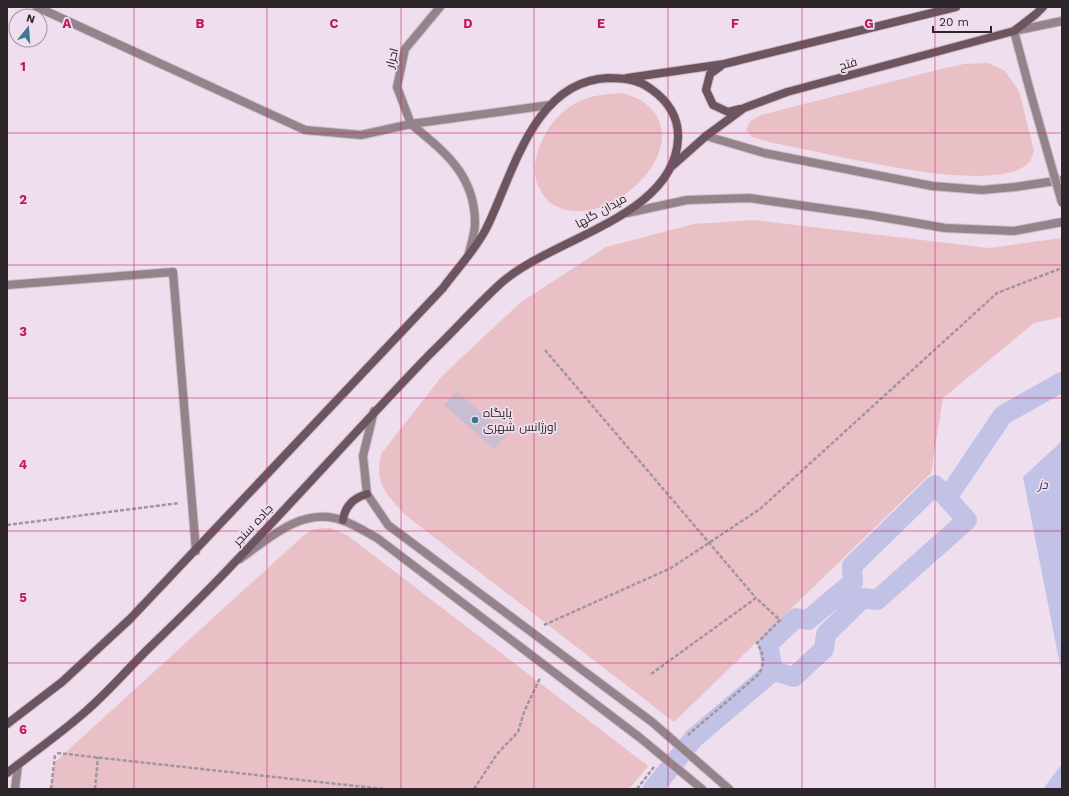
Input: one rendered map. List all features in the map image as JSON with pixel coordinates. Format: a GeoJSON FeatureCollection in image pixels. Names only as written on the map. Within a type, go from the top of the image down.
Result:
{"type":"FeatureCollection","features":[{"type":"Feature","properties":{"kind":"main road"},"geometry":{"type":"LineString","coordinates":[[625,78],[724,64],[956,7]]}},
{"type":"Feature","properties":{"kind":"main road","name":"فتح"},"geometry":{"type":"LineString","coordinates":[[670,168],[706,136],[744,108],[787,92],[1014,31],[1043,7]]}},
{"type":"Feature","properties":{"kind":"main road"},"geometry":{"type":"LineString","coordinates":[[724,64],[710,74],[706,90],[713,105],[728,112],[744,108]]}},
{"type":"Feature","properties":{"kind":"main road","name":"میدان گلها"},"geometry":{"type":"LineString","coordinates":[[468,253],[484,233],[529,133],[550,105],[572,88],[598,79],[625,78],[647,86],[665,100],[676,120],[678,141],[670,168],[655,191],[627,213],[557,248],[503,281]]}},
{"type":"Feature","properties":{"kind":"main road","name":"جاده سنجر"},"geometry":{"type":"LineString","coordinates":[[7,724],[62,682],[130,619],[196,551],[443,288],[468,253]]}},
{"type":"Feature","properties":{"kind":"main road","name":"جاده سنجر"},"geometry":{"type":"LineString","coordinates":[[7,773],[85,712],[233,564],[374,411],[503,281]]}},
{"type":"Feature","properties":{"kind":"main road"},"geometry":{"type":"LineString","coordinates":[[343,520],[348,506],[359,496],[366,494]]}},
{"type":"Feature","properties":{"kind":"street"},"geometry":{"type":"LineString","coordinates":[[37,7],[305,130],[361,135],[411,124],[550,105]]}},
{"type":"Feature","properties":{"kind":"street","name":"احرار"},"geometry":{"type":"LineString","coordinates":[[411,124],[397,87],[405,49],[440,7]]}},
{"type":"Feature","properties":{"kind":"street"},"geometry":{"type":"LineString","coordinates":[[1062,21],[1014,31],[1062,203]]}},
{"type":"Feature","properties":{"kind":"street"},"geometry":{"type":"LineString","coordinates":[[411,124],[438,146],[459,168],[472,195],[475,224],[468,253]]}},
{"type":"Feature","properties":{"kind":"street"},"geometry":{"type":"LineString","coordinates":[[706,136],[764,153],[932,186],[982,190],[1062,180]]}},
{"type":"Feature","properties":{"kind":"street"},"geometry":{"type":"LineString","coordinates":[[627,213],[687,200],[749,198],[870,215],[945,228],[969,230],[1014,231],[1062,222]]}},
{"type":"Feature","properties":{"kind":"street"},"geometry":{"type":"LineString","coordinates":[[7,285],[173,272],[196,551]]}},
{"type":"Feature","properties":{"kind":"street"},"geometry":{"type":"LineString","coordinates":[[374,411],[363,456],[366,494],[388,524],[652,722],[729,789]]}},
{"type":"Feature","properties":{"kind":"street"},"geometry":{"type":"LineString","coordinates":[[233,564],[284,527],[313,516],[343,520],[377,538],[639,737],[702,789]]}},
{"type":"Feature","properties":{"kind":"street"},"geometry":{"type":"LineString","coordinates":[[15,789],[18,765]]}},
{"type":"Feature","properties":{"kind":"path"},"geometry":{"type":"LineString","coordinates":[[530,631],[670,568],[760,509],[997,293],[1062,268]]}},
{"type":"Feature","properties":{"kind":"path"},"geometry":{"type":"LineString","coordinates":[[545,350],[756,598],[780,620],[757,643],[763,654],[764,662],[759,674],[684,739]]}},
{"type":"Feature","properties":{"kind":"path"},"geometry":{"type":"LineString","coordinates":[[7,525],[192,501]]}},
{"type":"Feature","properties":{"kind":"path"},"geometry":{"type":"LineString","coordinates":[[651,674],[756,598]]}},
{"type":"Feature","properties":{"kind":"path"},"geometry":{"type":"LineString","coordinates":[[474,789],[493,760],[518,732],[524,712],[546,667]]}},
{"type":"Feature","properties":{"kind":"path"},"geometry":{"type":"LineString","coordinates":[[52,789],[55,752],[383,789]]}},
{"type":"Feature","properties":{"kind":"path"},"geometry":{"type":"LineString","coordinates":[[95,789],[98,757]]}},
{"type":"Feature","properties":{"kind":"path"},"geometry":{"type":"LineString","coordinates":[[637,789],[655,766]]}},
{"type":"Feature","properties":{"kind":"shaded area"},"geometry":{"type":"Polygon","coordinates":[[[989,63],[1005,71],[1019,91],[1034,151],[1027,165],[1004,174],[975,176],[941,174],[903,169],[773,143],[752,137],[746,130],[750,121],[761,115],[941,69],[964,64],[989,63]]]}},
{"type":"Feature","properties":{"kind":"shaded area"},"geometry":{"type":"Polygon","coordinates":[[[622,93],[642,101],[657,117],[662,136],[658,156],[646,175],[629,191],[610,204],[588,210],[567,210],[554,205],[544,196],[536,180],[536,157],[545,135],[560,115],[578,102],[594,96],[622,93]]]}},
{"type":"Feature","properties":{"kind":"shaded area"},"geometry":{"type":"Polygon","coordinates":[[[753,220],[989,248],[1062,238],[1062,317],[1034,323],[943,398],[931,473],[674,722],[404,514],[383,487],[379,474],[379,465],[381,454],[442,376],[521,302],[606,247],[694,224],[753,220]]]}},
{"type":"Feature","properties":{"kind":"shaded area"},"geometry":{"type":"Polygon","coordinates":[[[330,528],[347,535],[648,766],[629,789],[50,789],[55,762],[303,536],[314,529],[330,528]]]}},
{"type":"Feature","properties":{"kind":"water","name":"دز"},"geometry":{"type":"Polygon","coordinates":[[[1062,441],[1062,675],[1023,477],[1062,441]]]}},
{"type":"Feature","properties":{"kind":"water"},"geometry":{"type":"Polygon","coordinates":[[[1062,764],[1062,789],[1043,789],[1062,764]]]}},
{"type":"Feature","properties":{"kind":"building","name":"پایگاه اورژانس شهری"},"geometry":{"type":"Polygon","coordinates":[[[457,392],[507,435],[494,449],[444,405],[457,392]]]}},
{"type":"Feature","properties":{"kind":"waterway"},"geometry":{"type":"LineString","coordinates":[[653,789],[694,738],[773,671],[794,677],[824,649],[826,634],[863,598],[877,600],[967,520],[947,498],[1003,415],[1062,382]]}},
{"type":"Feature","properties":{"kind":"waterway"},"geometry":{"type":"LineString","coordinates":[[773,671],[768,644],[796,618],[808,620],[853,582],[852,566],[935,485],[947,498]]}},
{"type":"Feature","properties":{"kind":"place","name":"پایگاه اورژانس شهری"},"geometry":{"type":"Point","coordinates":[475,420]}}]}
